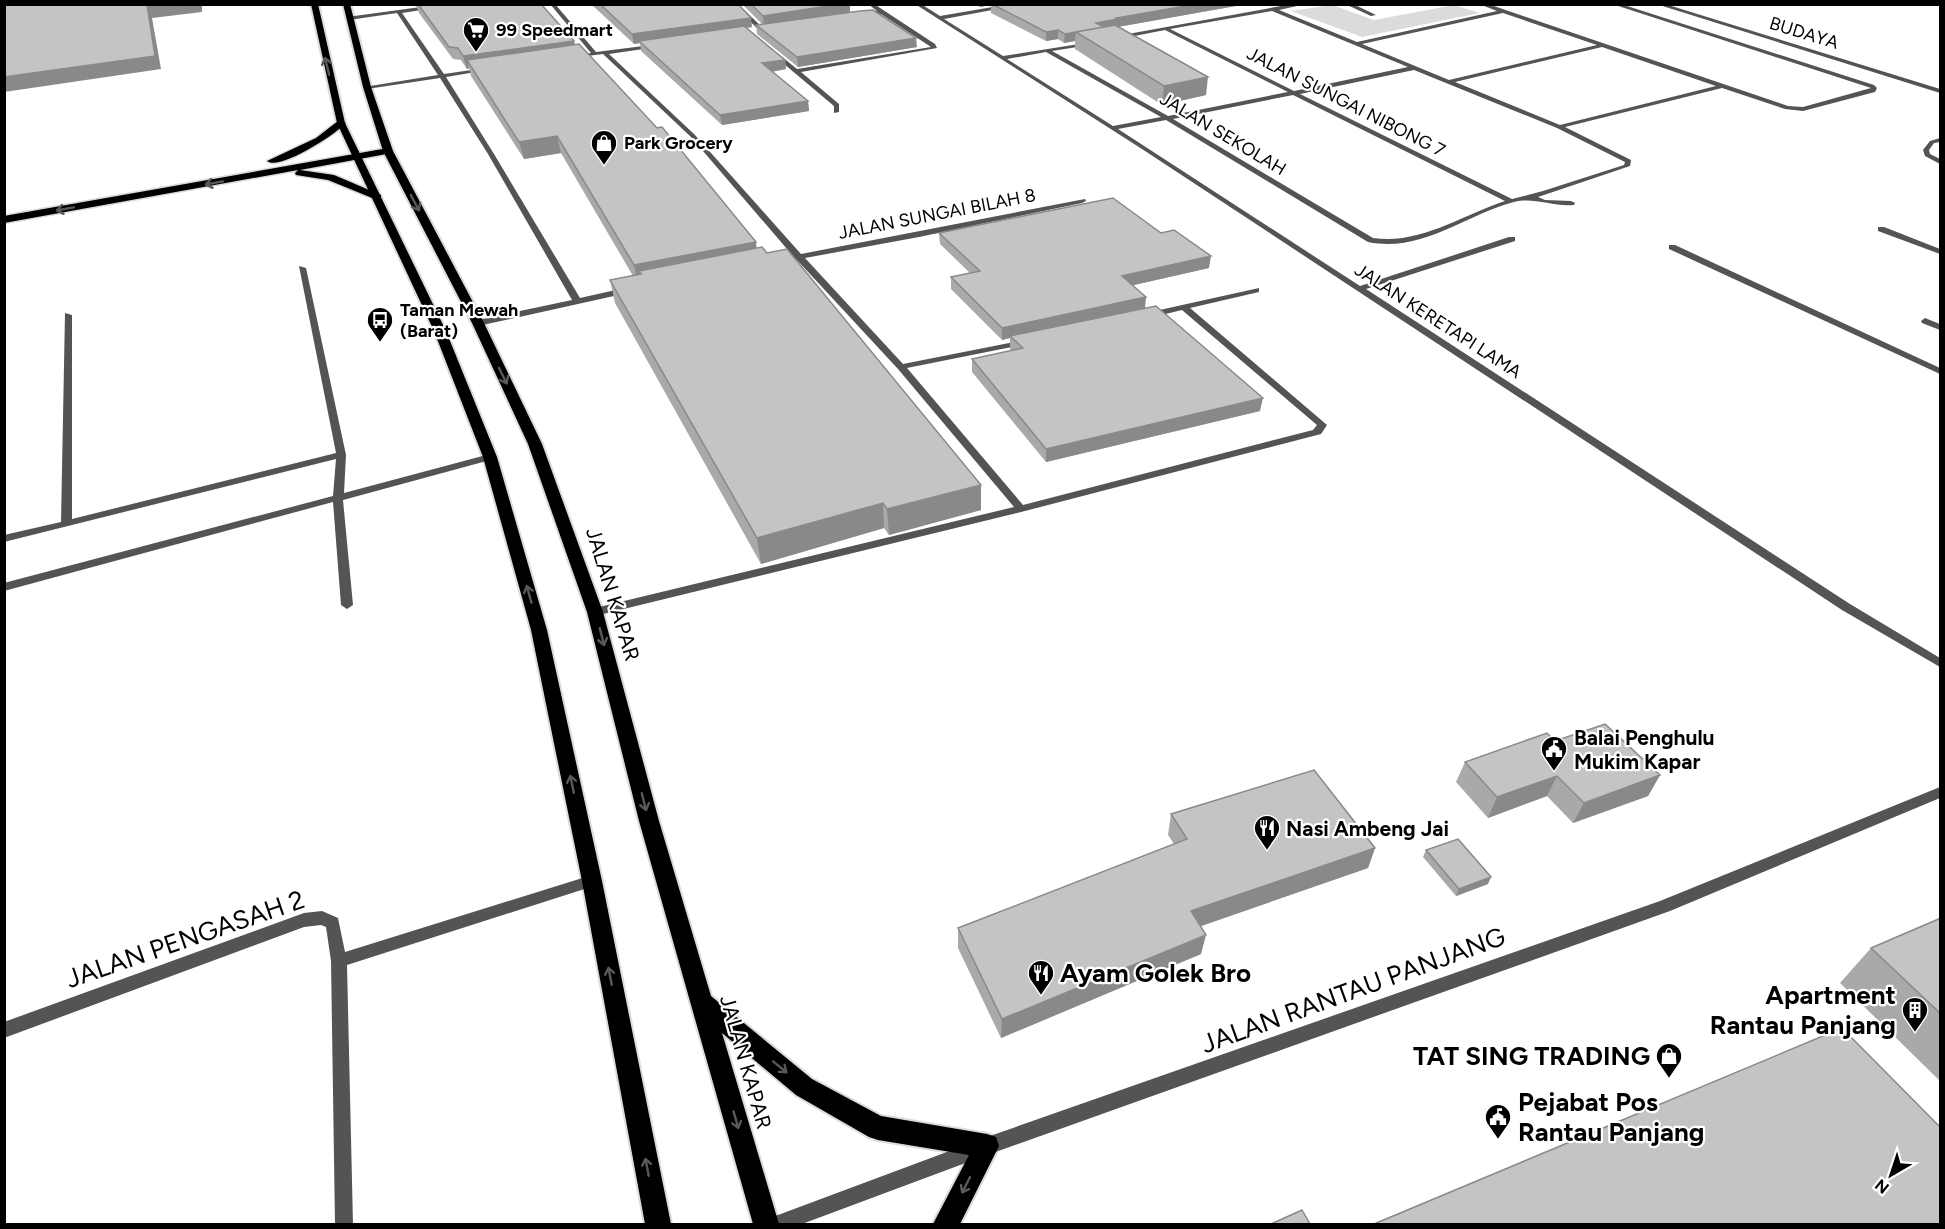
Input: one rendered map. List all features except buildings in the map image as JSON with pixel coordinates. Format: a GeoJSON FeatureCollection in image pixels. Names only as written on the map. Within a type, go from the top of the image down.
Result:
{"type":"FeatureCollection","features":[{"type":"Feature","properties":{"kind":"highway"},"geometry":{"type":"LineString","coordinates":[[314,4],[341,123],[440,331],[490,457],[539,630],[592,881],[658,1224]]}},
{"type":"Feature","properties":{"kind":"highway","name":"JALAN KAPAR"},"geometry":{"type":"LineString","coordinates":[[345,4],[367,87],[386,146],[478,323],[536,444],[595,612],[649,821],[766,1224]]}},
{"type":"Feature","properties":{"kind":"highway"},"geometry":{"type":"LineString","coordinates":[[272,166],[321,140],[341,123]]}},
{"type":"Feature","properties":{"kind":"highway"},"geometry":{"type":"LineString","coordinates":[[4,220],[272,166],[352,146],[386,146]]}},
{"type":"Feature","properties":{"kind":"highway"},"geometry":{"type":"LineString","coordinates":[[28,203],[272,166],[358,157],[386,146]]}},
{"type":"Feature","properties":{"kind":"highway"},"geometry":{"type":"LineString","coordinates":[[272,166],[330,177],[377,197]]}},
{"type":"Feature","properties":{"kind":"highway"},"geometry":{"type":"LineString","coordinates":[[703,1003],[804,1087],[878,1128],[987,1146],[946,1224]]}},
{"type":"Feature","properties":{"kind":"street"},"geometry":{"type":"LineString","coordinates":[[349,18],[459,4]]}},
{"type":"Feature","properties":{"kind":"street"},"geometry":{"type":"LineString","coordinates":[[552,4],[596,54]]}},
{"type":"Feature","properties":{"kind":"street"},"geometry":{"type":"LineString","coordinates":[[734,4],[758,30],[772,28]]}},
{"type":"Feature","properties":{"kind":"street"},"geometry":{"type":"LineString","coordinates":[[796,71],[934,48],[933,45],[870,4]]}},
{"type":"Feature","properties":{"kind":"street","name":"JALAN KERETAPI LAMA"},"geometry":{"type":"LineString","coordinates":[[917,4],[1112,128],[1836,601],[1941,663]]}},
{"type":"Feature","properties":{"kind":"street"},"geometry":{"type":"LineString","coordinates":[[938,18],[1022,4]]}},
{"type":"Feature","properties":{"kind":"street"},"geometry":{"type":"LineString","coordinates":[[1112,38],[1304,4]]}},
{"type":"Feature","properties":{"kind":"street"},"geometry":{"type":"LineString","coordinates":[[1347,4],[1373,15]]}},
{"type":"Feature","properties":{"kind":"street"},"geometry":{"type":"LineString","coordinates":[[1481,4],[1772,105],[1803,109],[1873,91],[1874,88],[1614,4]]}},
{"type":"Feature","properties":{"kind":"street","name":"BUDAYA"},"geometry":{"type":"LineString","coordinates":[[1658,4],[1941,91]]}},
{"type":"Feature","properties":{"kind":"street"},"geometry":{"type":"LineString","coordinates":[[1274,10],[1559,127],[1629,160],[1627,166],[1532,197],[1511,201]]}},
{"type":"Feature","properties":{"kind":"street"},"geometry":{"type":"LineString","coordinates":[[1356,44],[1504,11]]}},
{"type":"Feature","properties":{"kind":"street"},"geometry":{"type":"LineString","coordinates":[[399,12],[444,76],[500,166],[577,301]]}},
{"type":"Feature","properties":{"kind":"street"},"geometry":{"type":"LineString","coordinates":[[849,17],[882,12]]}},
{"type":"Feature","properties":{"kind":"street","name":"JALAN SUNGAI NIBONG 7"},"geometry":{"type":"LineString","coordinates":[[1167,30],[1511,201]]}},
{"type":"Feature","properties":{"kind":"street"},"geometry":{"type":"LineString","coordinates":[[1002,58],[1102,40]]}},
{"type":"Feature","properties":{"kind":"street"},"geometry":{"type":"LineString","coordinates":[[565,58],[668,43]]}},
{"type":"Feature","properties":{"kind":"street"},"geometry":{"type":"LineString","coordinates":[[764,45],[837,105],[836,112]]}},
{"type":"Feature","properties":{"kind":"street"},"geometry":{"type":"LineString","coordinates":[[1448,82],[1600,46]]}},
{"type":"Feature","properties":{"kind":"street","name":"JALAN SEKOLAH"},"geometry":{"type":"LineString","coordinates":[[1048,51],[1166,117],[1371,240],[1382,244],[1396,244],[1455,224],[1511,201]]}},
{"type":"Feature","properties":{"kind":"street"},"geometry":{"type":"LineString","coordinates":[[604,52],[693,136],[799,256],[902,367],[1021,509]]}},
{"type":"Feature","properties":{"kind":"street"},"geometry":{"type":"LineString","coordinates":[[367,87],[496,68]]}},
{"type":"Feature","properties":{"kind":"street"},"geometry":{"type":"LineString","coordinates":[[1112,128],[1414,68]]}},
{"type":"Feature","properties":{"kind":"street"},"geometry":{"type":"LineString","coordinates":[[1559,127],[1720,87]]}},
{"type":"Feature","properties":{"kind":"street"},"geometry":{"type":"LineString","coordinates":[[1941,140],[1932,142],[1926,150],[1927,155],[1941,162]]}},
{"type":"Feature","properties":{"kind":"street"},"geometry":{"type":"LineString","coordinates":[[1532,197],[1544,202],[1571,202]]}},
{"type":"Feature","properties":{"kind":"street","name":"JALAN SUNGAI BILAH 8"},"geometry":{"type":"LineString","coordinates":[[787,259],[919,235],[1082,201]]}},
{"type":"Feature","properties":{"kind":"street"},"geometry":{"type":"LineString","coordinates":[[1881,229],[1941,252]]}},
{"type":"Feature","properties":{"kind":"street"},"geometry":{"type":"LineString","coordinates":[[1359,289],[1512,239]]}},
{"type":"Feature","properties":{"kind":"street"},"geometry":{"type":"LineString","coordinates":[[1672,247],[1941,371]]}},
{"type":"Feature","properties":{"kind":"street"},"geometry":{"type":"LineString","coordinates":[[303,268],[341,455],[338,498],[347,605]]}},
{"type":"Feature","properties":{"kind":"street"},"geometry":{"type":"LineString","coordinates":[[478,323],[639,288]]}},
{"type":"Feature","properties":{"kind":"street"},"geometry":{"type":"LineString","coordinates":[[1138,317],[1256,290]]}},
{"type":"Feature","properties":{"kind":"street"},"geometry":{"type":"LineString","coordinates":[[595,612],[1021,509],[1317,432],[1322,425],[1184,308]]}},
{"type":"Feature","properties":{"kind":"street"},"geometry":{"type":"LineString","coordinates":[[66,524],[68,315]]}},
{"type":"Feature","properties":{"kind":"street"},"geometry":{"type":"LineString","coordinates":[[1925,321],[1941,327]]}},
{"type":"Feature","properties":{"kind":"street"},"geometry":{"type":"LineString","coordinates":[[902,367],[1037,339]]}},
{"type":"Feature","properties":{"kind":"street"},"geometry":{"type":"LineString","coordinates":[[4,539],[341,455]]}},
{"type":"Feature","properties":{"kind":"street"},"geometry":{"type":"LineString","coordinates":[[4,587],[490,457]]}},
{"type":"Feature","properties":{"kind":"street","name":"JALAN RANTAU PANJANG"},"geometry":{"type":"LineString","coordinates":[[778,1224],[987,1146],[1665,906],[1941,792]]}},
{"type":"Feature","properties":{"kind":"street"},"geometry":{"type":"LineString","coordinates":[[344,1224],[339,961],[592,881]]}},
{"type":"Feature","properties":{"kind":"street","name":"JALAN PENGASAH 2"},"geometry":{"type":"LineString","coordinates":[[4,1030],[304,920],[322,918],[333,923],[339,961]]}},
{"type":"Feature","properties":{"kind":"shaded area"},"geometry":{"type":"Polygon","coordinates":[[[1332,5],[1374,20],[1454,5],[1480,13],[1362,37],[1291,11],[1332,5]]]}},
{"type":"Feature","properties":{"kind":"place","name":"99 Speedmart"},"geometry":{"type":"Point","coordinates":[476,53]}},
{"type":"Feature","properties":{"kind":"place","name":"Park Grocery"},"geometry":{"type":"Point","coordinates":[604,166]}},
{"type":"Feature","properties":{"kind":"place","name":"Taman Mewah (Barat)"},"geometry":{"type":"Point","coordinates":[380,343]}},
{"type":"Feature","properties":{"kind":"place","name":"Balai Penghulu Mukim Kapar"},"geometry":{"type":"Point","coordinates":[1554,772]}},
{"type":"Feature","properties":{"kind":"place","name":"Nasi Ambeng Jai"},"geometry":{"type":"Point","coordinates":[1267,851]}},
{"type":"Feature","properties":{"kind":"place","name":"Ayam Golek Bro"},"geometry":{"type":"Point","coordinates":[1041,996]}},
{"type":"Feature","properties":{"kind":"place","name":"Apartment Rantau Panjang"},"geometry":{"type":"Point","coordinates":[1915,1033]}},
{"type":"Feature","properties":{"kind":"place","name":"TAT SING TRADING"},"geometry":{"type":"Point","coordinates":[1669,1079]}},
{"type":"Feature","properties":{"kind":"place","name":"Pejabat Pos Rantau Panjang"},"geometry":{"type":"Point","coordinates":[1498,1140]}}]}
